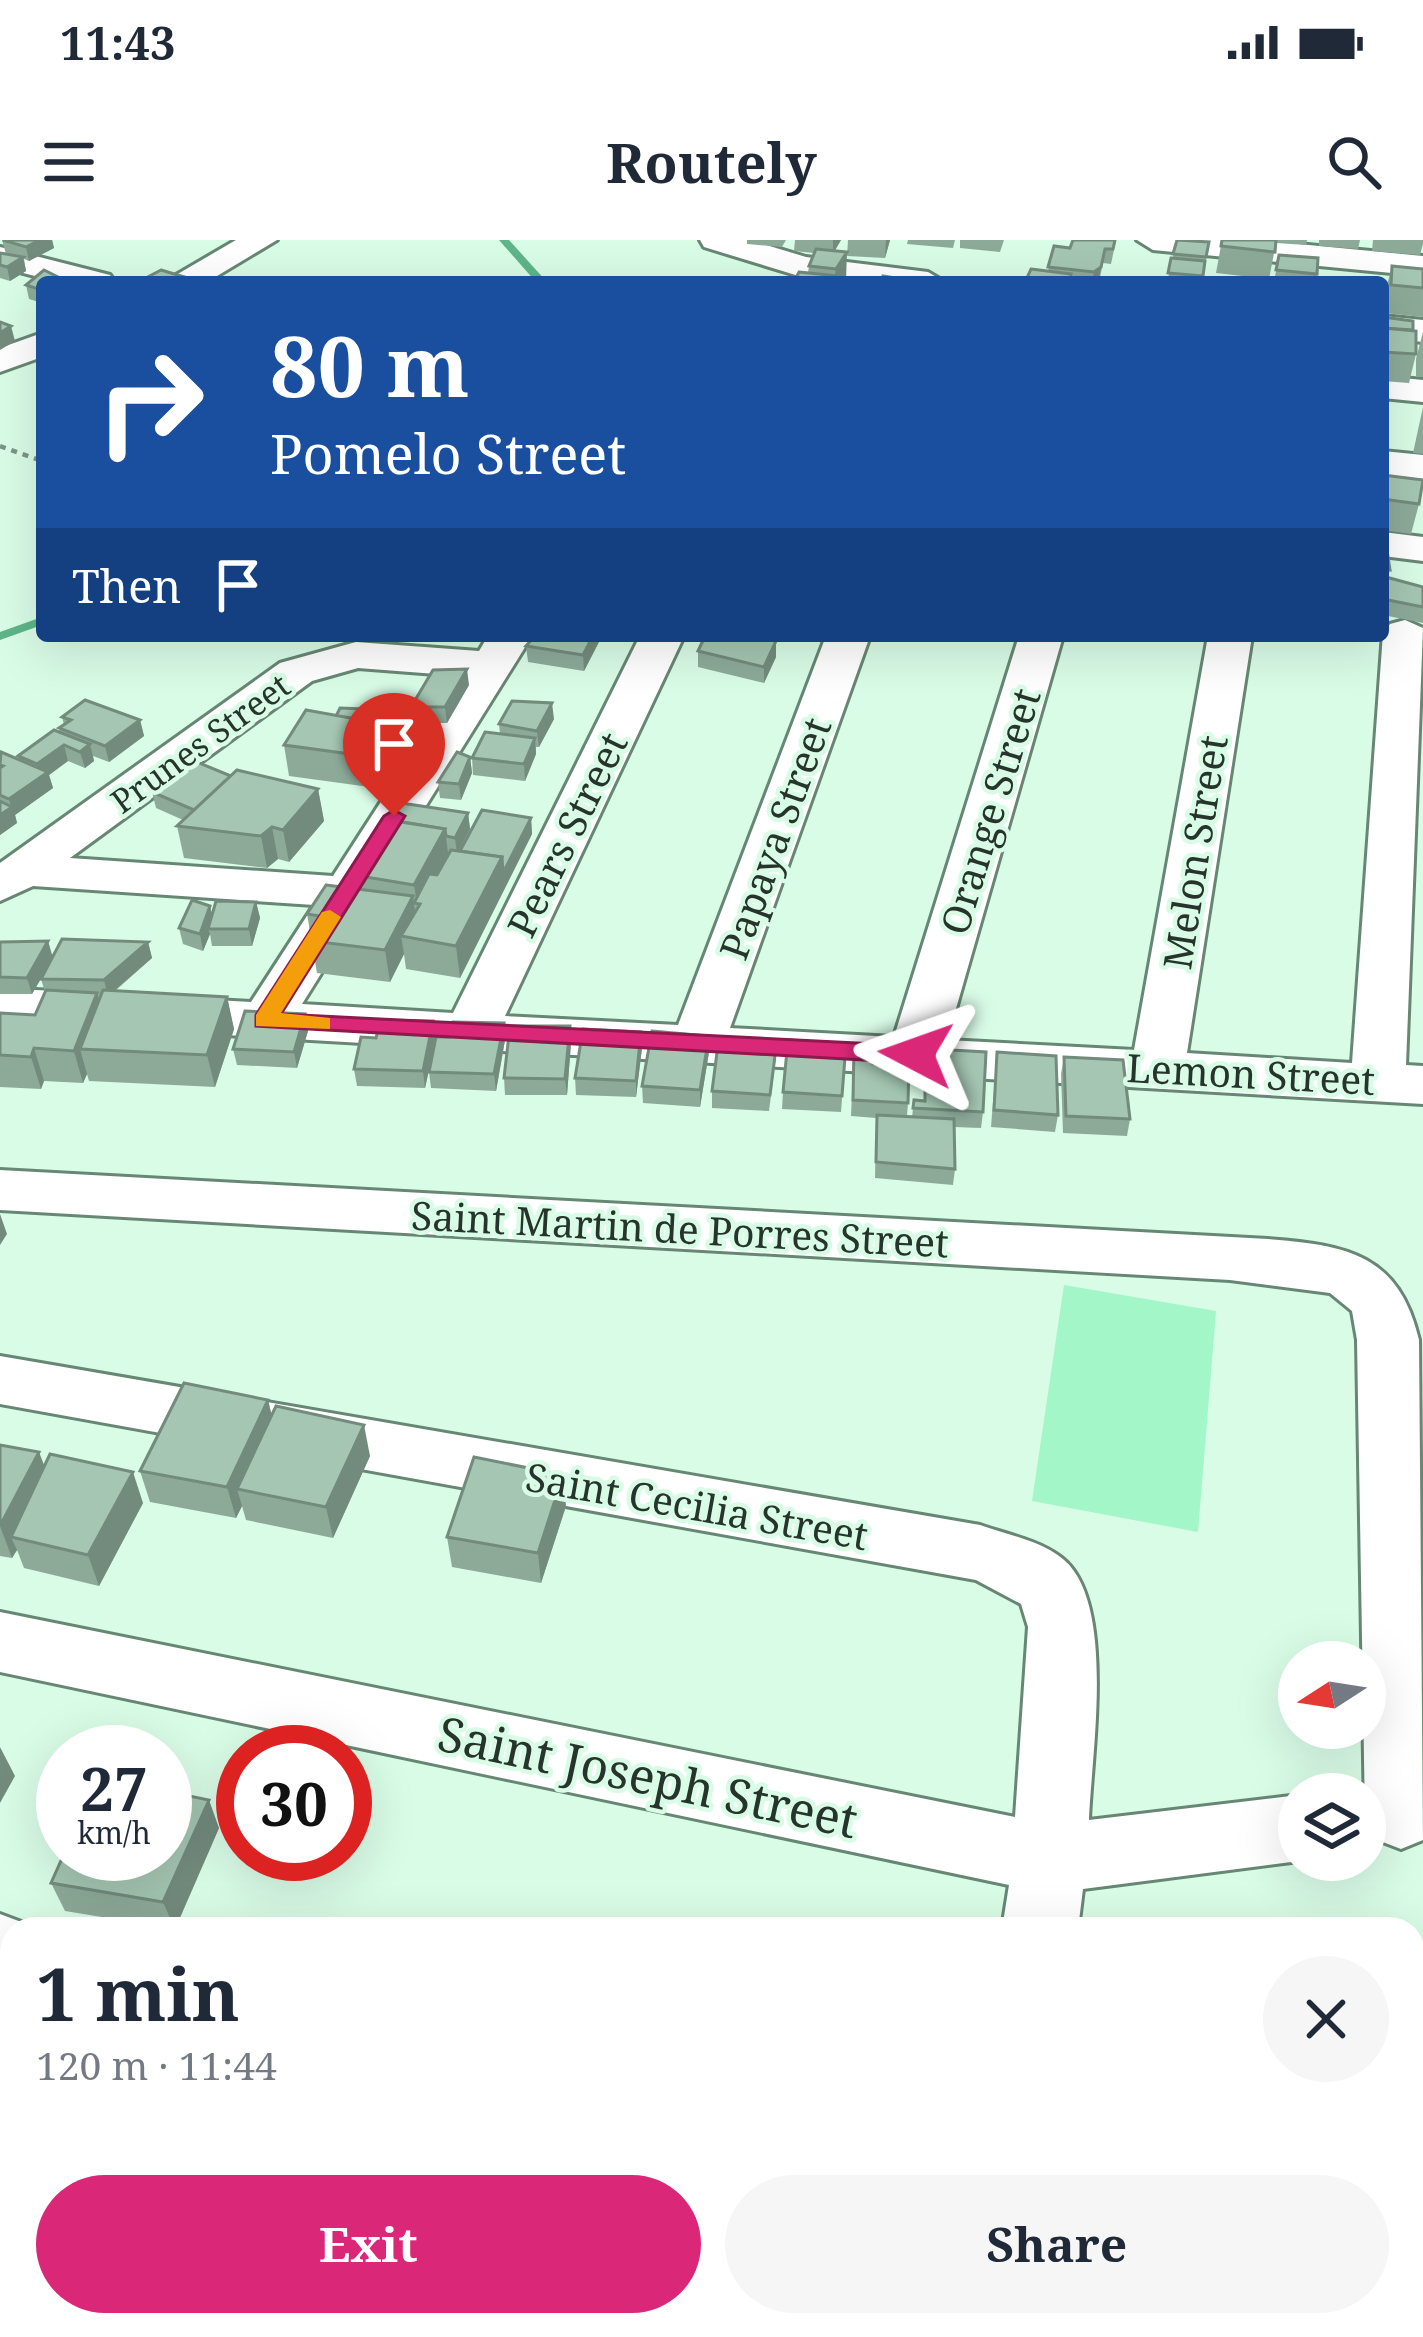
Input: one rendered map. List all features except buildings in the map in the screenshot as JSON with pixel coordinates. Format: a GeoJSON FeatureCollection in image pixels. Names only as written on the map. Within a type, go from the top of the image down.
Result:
{"type":"FeatureCollection","features":[{"type":"Feature","properties":{"kind":"street"},"geometry":{"type":"LineString","coordinates":[[204,240],[252,245]]}},
{"type":"Feature","properties":{"kind":"street"},"geometry":{"type":"LineString","coordinates":[[716,240],[798,275]]}},
{"type":"Feature","properties":{"kind":"street"},"geometry":{"type":"LineString","coordinates":[[1153,240],[1423,266]]}},
{"type":"Feature","properties":{"kind":"street"},"geometry":{"type":"LineString","coordinates":[[193,276],[252,245]]}},
{"type":"Feature","properties":{"kind":"street"},"geometry":{"type":"LineString","coordinates":[[0,257],[74,276]]}},
{"type":"Feature","properties":{"kind":"street"},"geometry":{"type":"LineString","coordinates":[[0,323],[36,337]]}},
{"type":"Feature","properties":{"kind":"street"},"geometry":{"type":"LineString","coordinates":[[1389,328],[1423,331]]}},
{"type":"Feature","properties":{"kind":"street"},"geometry":{"type":"LineString","coordinates":[[0,362],[36,342]]}},
{"type":"Feature","properties":{"kind":"street"},"geometry":{"type":"LineString","coordinates":[[1389,388],[1423,391]]}},
{"type":"Feature","properties":{"kind":"street"},"geometry":{"type":"LineString","coordinates":[[1389,464],[1423,467]]}},
{"type":"Feature","properties":{"kind":"street"},"geometry":{"type":"LineString","coordinates":[[1389,545],[1423,550]]}},
{"type":"Feature","properties":{"kind":"street"},"geometry":{"type":"LineString","coordinates":[[1401,1082],[1404,633]]}},
{"type":"Feature","properties":{"kind":"street","name":"Pears Street"},"geometry":{"type":"LineString","coordinates":[[471,1031],[659,642]]}},
{"type":"Feature","properties":{"kind":"street","name":"Papaya Street"},"geometry":{"type":"LineString","coordinates":[[699,1041],[846,642]]}},
{"type":"Feature","properties":{"kind":"street","name":"Orange Street"},"geometry":{"type":"LineString","coordinates":[[916,1054],[1039,642]]}},
{"type":"Feature","properties":{"kind":"street","name":"Melon Street"},"geometry":{"type":"LineString","coordinates":[[1158,1068],[1229,642]]}},
{"type":"Feature","properties":{"kind":"street"},"geometry":{"type":"LineString","coordinates":[[265,1021],[501,650]]}},
{"type":"Feature","properties":{"kind":"street","name":"Prunes Street"},"geometry":{"type":"LineString","coordinates":[[13,878],[296,672],[356,656],[501,650]]}},
{"type":"Feature","properties":{"kind":"street"},"geometry":{"type":"LineString","coordinates":[[13,878],[346,892]]}},
{"type":"Feature","properties":{"kind":"street","name":"Lemon Street"},"geometry":{"type":"LineString","coordinates":[[0,1005],[1401,1082]]}},
{"type":"Feature","properties":{"kind":"street","name":"Saint Martin de Porres Street"},"geometry":{"type":"LineString","coordinates":[[0,1190],[1230,1258],[1327,1270],[1358,1281],[1379,1304],[1388,1340],[1396,1818]]}},
{"type":"Feature","properties":{"kind":"street","name":"Saint Cecilia Street"},"geometry":{"type":"LineString","coordinates":[[0,1380],[980,1552],[1038,1574],[1057,1596],[1062,1627],[1050,1859]]}},
{"type":"Feature","properties":{"kind":"street","name":"Saint Joseph Street"},"geometry":{"type":"LineString","coordinates":[[0,1642],[1050,1859],[1278,1832]]}},
{"type":"Feature","properties":{"kind":"street"},"geometry":{"type":"LineString","coordinates":[[1042,1917],[1050,1859]]}},
{"type":"Feature","properties":{"kind":"path"},"geometry":{"type":"LineString","coordinates":[[0,446],[36,458]]}},
{"type":"Feature","properties":{"kind":"green space"},"geometry":{"type":"Polygon","coordinates":[[[1064,1285],[1216,1311],[1198,1532],[1032,1501],[1064,1285]]]}},
{"type":"Feature","properties":{"kind":"waterway"},"geometry":{"type":"LineString","coordinates":[[504,240],[537,276]]}},
{"type":"Feature","properties":{"kind":"waterway"},"geometry":{"type":"LineString","coordinates":[[0,636],[36,623]]}},
{"type":"Feature","properties":{"kind":"slow traffic"},"geometry":{"type":"LineString","coordinates":[[322,1023],[265,1021],[330,917]]}},
{"type":"Feature","properties":{"kind":"route"},"geometry":{"type":"LineString","coordinates":[[394,816],[265,1021],[916,1054]]}}]}
